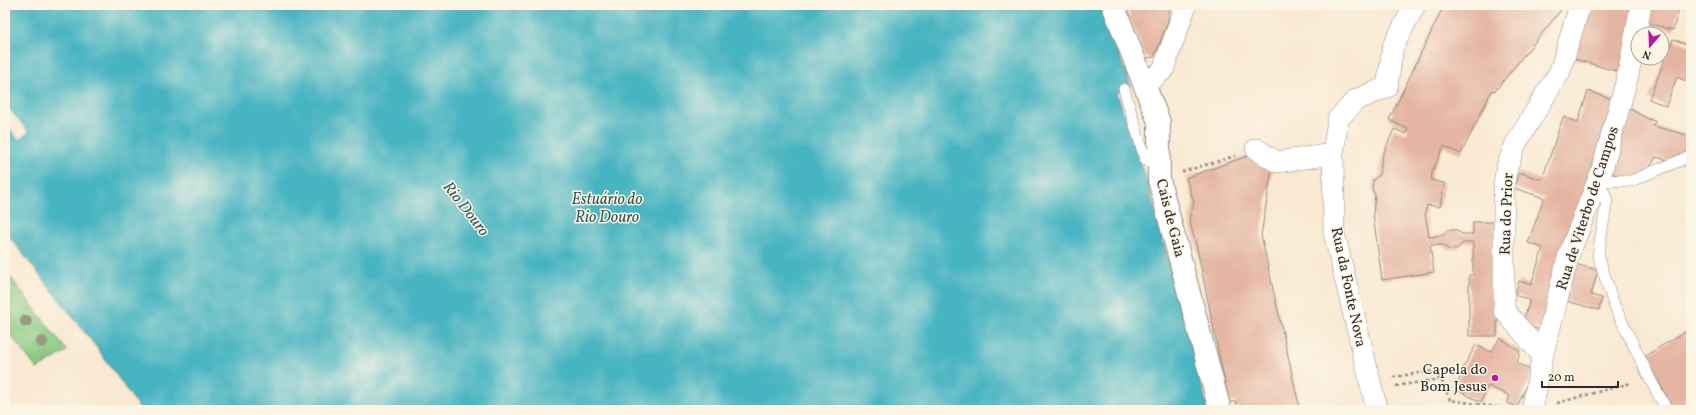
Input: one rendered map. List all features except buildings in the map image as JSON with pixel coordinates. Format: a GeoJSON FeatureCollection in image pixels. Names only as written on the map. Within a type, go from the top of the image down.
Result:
{"type":"FeatureCollection","features":[{"type":"Feature","properties":{"kind":"main road","name":"Cais de Gaia"},"geometry":{"type":"LineString","coordinates":[[1113,5],[1158,122],[1159,174],[1220,410]]}},
{"type":"Feature","properties":{"kind":"street"},"geometry":{"type":"LineString","coordinates":[[1145,85],[1162,70],[1186,5]]}},
{"type":"Feature","properties":{"kind":"street","name":"Rua da Fonte Nova"},"geometry":{"type":"LineString","coordinates":[[1377,410],[1334,233],[1333,154],[1338,119],[1356,100],[1387,87],[1393,46],[1415,5]]}},
{"type":"Feature","properties":{"kind":"street","name":"Rua do Prior"},"geometry":{"type":"LineString","coordinates":[[1543,354],[1504,310],[1504,183],[1507,167],[1515,145],[1560,71],[1580,5]]}},
{"type":"Feature","properties":{"kind":"street","name":"Rua de Viterbo de Campos"},"geometry":{"type":"LineString","coordinates":[[1532,410],[1543,354],[1569,254],[1599,180],[1628,75],[1641,5]]}},
{"type":"Feature","properties":{"kind":"street"},"geometry":{"type":"LineString","coordinates":[[1256,149],[1277,162],[1333,154]]}},
{"type":"Feature","properties":{"kind":"lane"},"geometry":{"type":"LineString","coordinates":[[1124,89],[1145,159],[1159,174]]}},
{"type":"Feature","properties":{"kind":"lane"},"geometry":{"type":"LineString","coordinates":[[1667,410],[1650,381],[1614,305],[1598,256],[1607,200],[1599,180],[1631,181],[1691,156]]}},
{"type":"Feature","properties":{"kind":"path"},"geometry":{"type":"LineString","coordinates":[[1159,174],[1256,149]]}},
{"type":"Feature","properties":{"kind":"path"},"geometry":{"type":"LineString","coordinates":[[1392,377],[1434,371],[1441,379],[1450,400],[1516,410]]}},
{"type":"Feature","properties":{"kind":"path"},"geometry":{"type":"LineString","coordinates":[[1372,390],[1441,379]]}},
{"type":"Feature","properties":{"kind":"path"},"geometry":{"type":"LineString","coordinates":[[1552,404],[1629,383]]}},
{"type":"Feature","properties":{"kind":"green space"},"geometry":{"type":"Polygon","coordinates":[[[5,270],[67,351],[37,369],[5,328],[5,270]]]}},
{"type":"Feature","properties":{"kind":"water","name":"Estuário do Rio Douro"},"geometry":{"type":"Polygon","coordinates":[[[5,5],[1100,5],[1131,86],[1117,93],[1149,187],[1208,410],[141,410],[97,348],[5,231],[5,5]]]}},
{"type":"Feature","properties":{"kind":"pier"},"geometry":{"type":"Polygon","coordinates":[[[5,105],[28,132],[19,139],[5,123],[5,105]]]}},
{"type":"Feature","properties":{"kind":"place","name":"Capela do Bom Jesus"},"geometry":{"type":"Point","coordinates":[1495,378]}},
{"type":"Feature","properties":{"kind":"water label","name":"Rio Douro"},"geometry":{"type":"Point","coordinates":[467,208]}}]}
